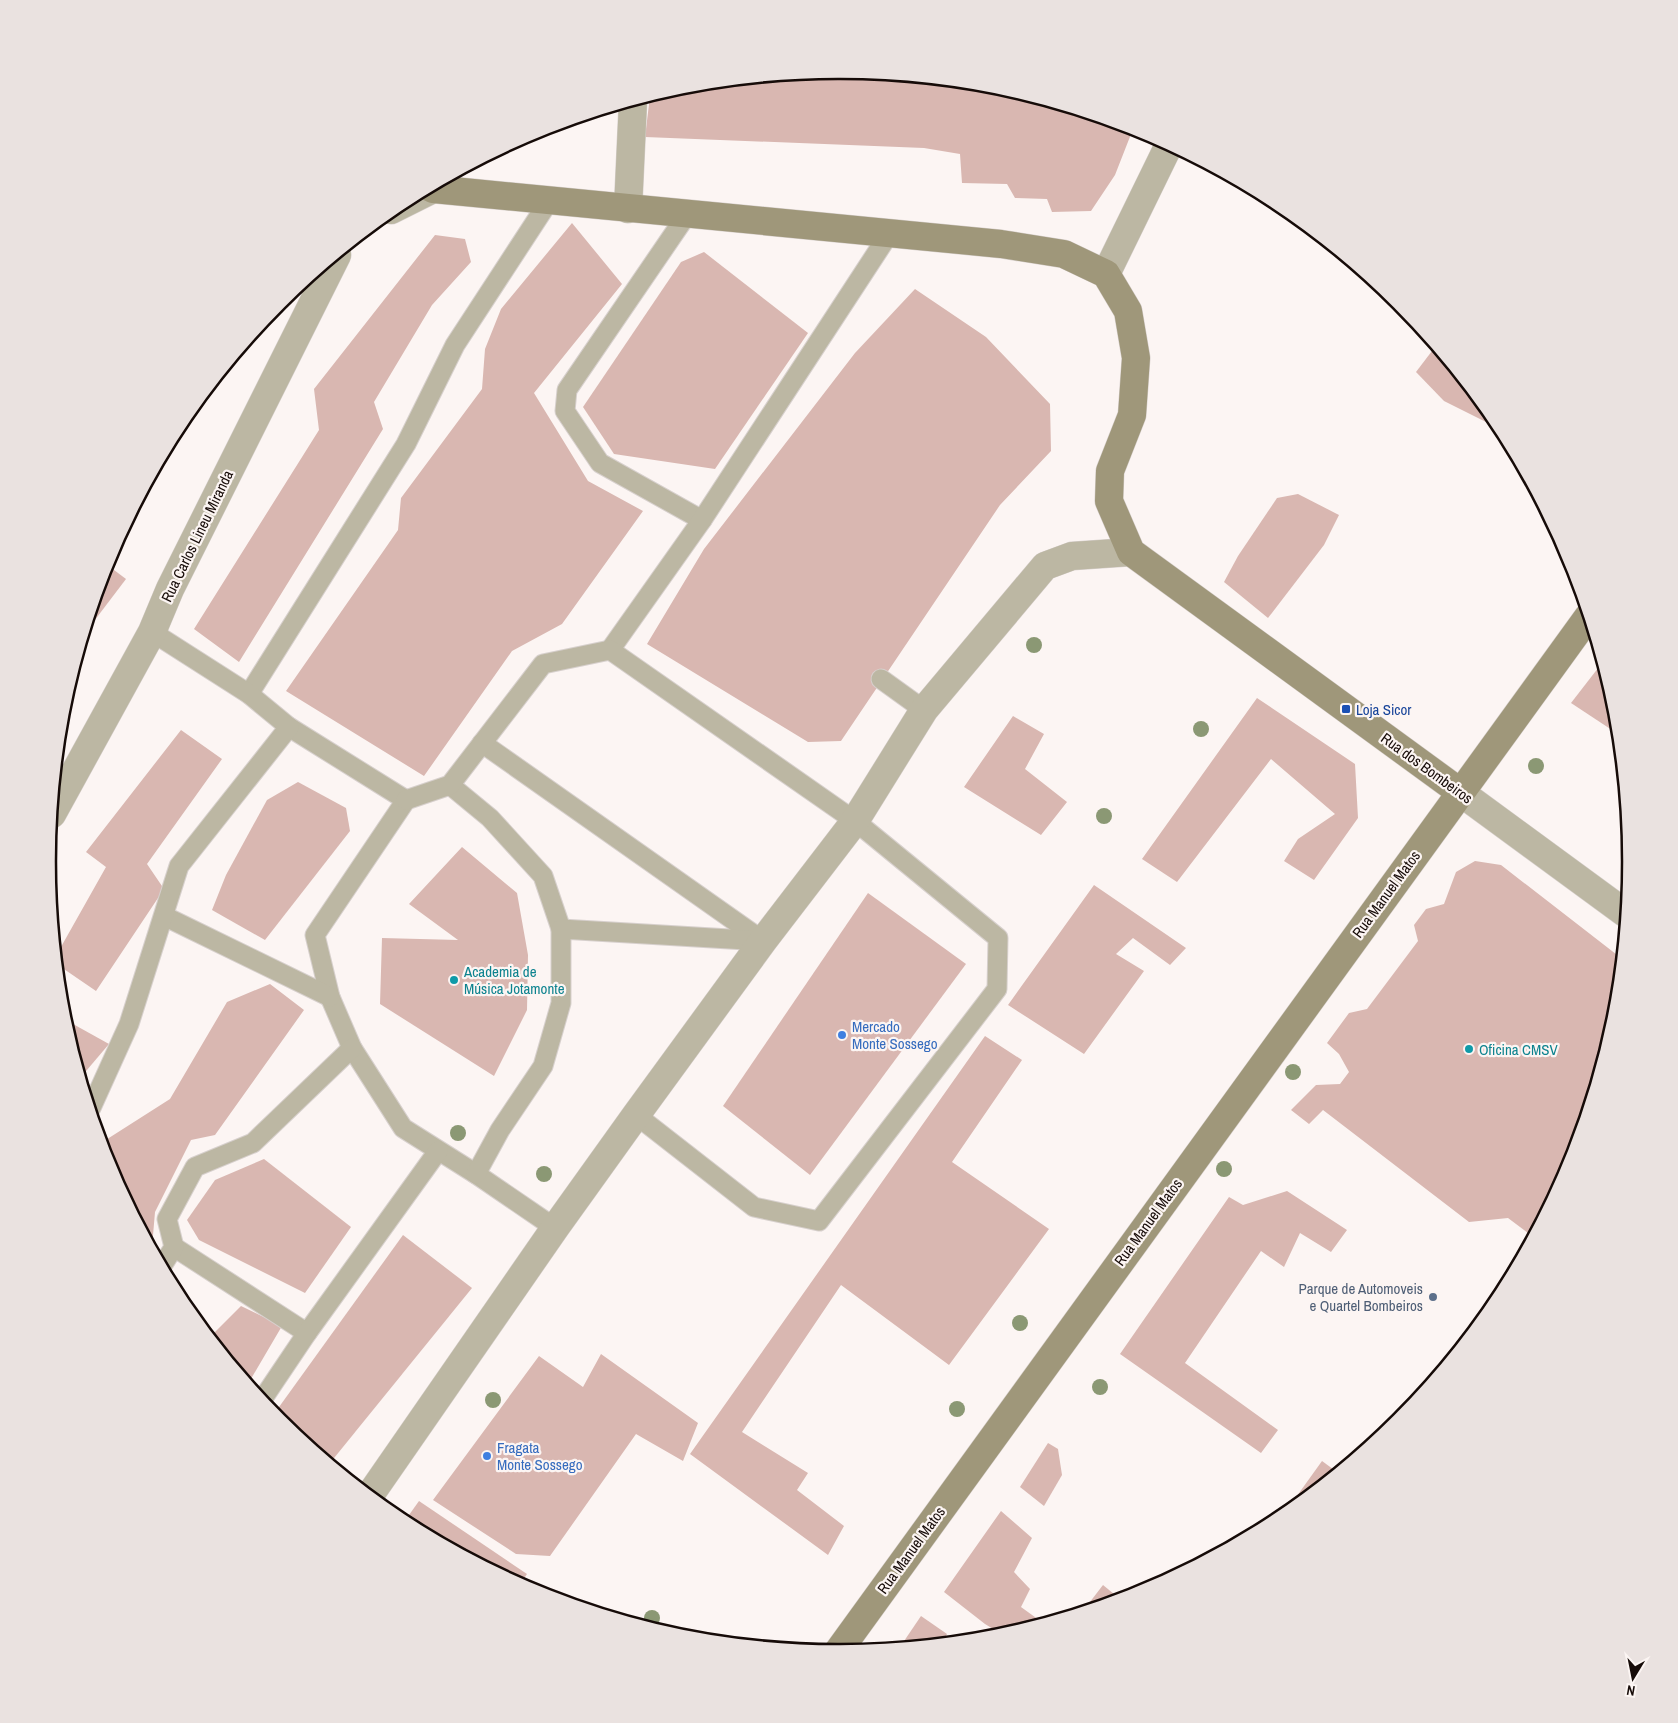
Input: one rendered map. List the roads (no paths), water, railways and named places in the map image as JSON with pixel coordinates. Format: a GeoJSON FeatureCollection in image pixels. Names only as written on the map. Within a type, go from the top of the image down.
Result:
{"type":"FeatureCollection","features":[{"type":"Feature","properties":{"kind":"main road"},"geometry":{"type":"LineString","coordinates":[[440,189],[1001,244],[1064,254],[1106,274],[1128,311],[1136,358],[1132,414],[1110,471],[1109,501],[1131,552]]}},
{"type":"Feature","properties":{"kind":"main road","name":"Rua dos Bombeiros"},"geometry":{"type":"LineString","coordinates":[[1131,552],[1460,792]]}},
{"type":"Feature","properties":{"kind":"main road","name":"Rua Manuel Matos"},"geometry":{"type":"LineString","coordinates":[[844,1644],[1584,623]]}},
{"type":"Feature","properties":{"kind":"street"},"geometry":{"type":"LineString","coordinates":[[628,208],[633,106]]}},
{"type":"Feature","properties":{"kind":"street"},"geometry":{"type":"LineString","coordinates":[[1106,274],[1166,150]]}},
{"type":"Feature","properties":{"kind":"street","name":"Rua Carlos Lineu Miranda"},"geometry":{"type":"LineString","coordinates":[[59,802],[152,632],[175,580],[332,266]]}},
{"type":"Feature","properties":{"kind":"street"},"geometry":{"type":"LineString","coordinates":[[373,1490],[555,1228],[636,1115],[763,941],[854,821],[924,710],[1045,566],[1072,556],[1131,552]]}},
{"type":"Feature","properties":{"kind":"street","name":"Rua dos Bombeiros"},"geometry":{"type":"LineString","coordinates":[[1460,792],[1620,909]]}},
{"type":"Feature","properties":{"kind":"lane"},"geometry":{"type":"LineString","coordinates":[[249,694],[406,444],[455,345],[549,201]]}},
{"type":"Feature","properties":{"kind":"lane"},"geometry":{"type":"LineString","coordinates":[[688,213],[568,390],[565,411],[600,463],[702,520]]}},
{"type":"Feature","properties":{"kind":"lane"},"geometry":{"type":"LineString","coordinates":[[555,1228],[476,1174],[403,1128],[352,1048],[330,997],[315,935],[406,800],[450,784],[543,664],[610,650],[697,544],[702,520],[889,234]]}},
{"type":"Feature","properties":{"kind":"lane"},"geometry":{"type":"LineString","coordinates":[[152,632],[249,694],[289,727],[406,800]]}},
{"type":"Feature","properties":{"kind":"lane"},"geometry":{"type":"LineString","coordinates":[[610,650],[854,821],[998,938],[997,989],[819,1221],[754,1207],[636,1115]]}},
{"type":"Feature","properties":{"kind":"lane"},"geometry":{"type":"LineString","coordinates":[[881,679],[924,710]]}},
{"type":"Feature","properties":{"kind":"lane"},"geometry":{"type":"LineString","coordinates":[[94,1101],[129,1024],[179,866],[289,727]]}},
{"type":"Feature","properties":{"kind":"lane"},"geometry":{"type":"LineString","coordinates":[[482,744],[763,941]]}},
{"type":"Feature","properties":{"kind":"lane"},"geometry":{"type":"LineString","coordinates":[[450,784],[490,818],[543,876],[561,929],[560,1003],[543,1066],[500,1130],[476,1174]]}},
{"type":"Feature","properties":{"kind":"lane"},"geometry":{"type":"LineString","coordinates":[[164,916],[330,997]]}},
{"type":"Feature","properties":{"kind":"lane"},"geometry":{"type":"LineString","coordinates":[[561,929],[763,941]]}},
{"type":"Feature","properties":{"kind":"lane"},"geometry":{"type":"LineString","coordinates":[[307,1333],[174,1247],[167,1219],[195,1167],[253,1143],[352,1048]]}},
{"type":"Feature","properties":{"kind":"lane"},"geometry":{"type":"LineString","coordinates":[[266,1394],[307,1333],[438,1151]]}},
{"type":"Feature","properties":{"kind":"lane"},"geometry":{"type":"LineString","coordinates":[[166,1260],[174,1247]]}},
{"type":"Feature","properties":{"kind":"place","name":"Loja Sicor"},"geometry":{"type":"Point","coordinates":[1346,709]}},
{"type":"Feature","properties":{"kind":"place","name":"Academia de Música Jotamonte"},"geometry":{"type":"Point","coordinates":[454,980]}},
{"type":"Feature","properties":{"kind":"place","name":"Mercado Monte Sossego"},"geometry":{"type":"Point","coordinates":[842,1035]}},
{"type":"Feature","properties":{"kind":"place","name":"Oficina CMSV"},"geometry":{"type":"Point","coordinates":[1469,1049]}},
{"type":"Feature","properties":{"kind":"place","name":"Parque de Automoveis e Quartel Bombeiros"},"geometry":{"type":"Point","coordinates":[1433,1297]}},
{"type":"Feature","properties":{"kind":"place","name":"Fragata Monte Sossego"},"geometry":{"type":"Point","coordinates":[487,1456]}}]}
